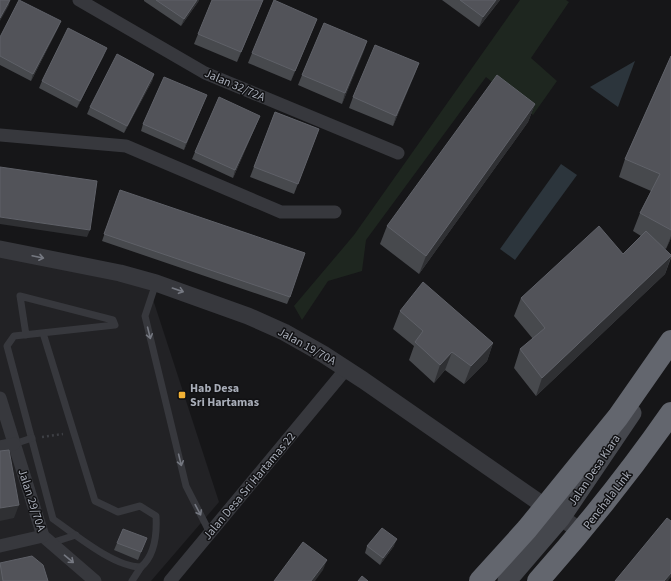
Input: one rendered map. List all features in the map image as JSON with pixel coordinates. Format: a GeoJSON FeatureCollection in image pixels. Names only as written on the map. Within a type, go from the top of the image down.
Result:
{"type":"FeatureCollection","features":[{"type":"Feature","properties":{"kind":"highway"},"geometry":{"type":"LineString","coordinates":[[480,581],[526,529],[618,416],[671,341]]}},
{"type":"Feature","properties":{"kind":"highway"},"geometry":{"type":"LineString","coordinates":[[498,581],[560,508],[638,410],[671,360]]}},
{"type":"Feature","properties":{"kind":"highway","name":"Penchala Link"},"geometry":{"type":"LineString","coordinates":[[538,581],[587,526],[635,465],[671,413]]}},
{"type":"Feature","properties":{"kind":"main road","name":"Jalan Desa Kiara"},"geometry":{"type":"LineString","coordinates":[[529,581],[568,523],[671,353]]}},
{"type":"Feature","properties":{"kind":"main road","name":"Jalan Desa Kiara"},"geometry":{"type":"LineString","coordinates":[[507,581],[568,523],[671,404]]}},
{"type":"Feature","properties":{"kind":"street","name":"Jalan 32/72A"},"geometry":{"type":"LineString","coordinates":[[79,0],[205,73],[398,153]]}},
{"type":"Feature","properties":{"kind":"street"},"geometry":{"type":"LineString","coordinates":[[0,135],[126,146],[280,212],[335,212]]}},
{"type":"Feature","properties":{"kind":"street","name":"Jalan 19/70A"},"geometry":{"type":"LineString","coordinates":[[0,249],[156,283],[209,301],[284,332],[363,380],[568,523]]}},
{"type":"Feature","properties":{"kind":"street","name":"Jalan Desa Sri Hartamas 22"},"geometry":{"type":"LineString","coordinates":[[170,581],[346,369]]}},
{"type":"Feature","properties":{"kind":"street","name":"Jalan Desa Sri Hartamas 22"},"geometry":{"type":"LineString","coordinates":[[328,392],[344,381],[363,380]]}},
{"type":"Feature","properties":{"kind":"street","name":"Jalan 29/70A"},"geometry":{"type":"LineString","coordinates":[[0,398],[47,540],[95,581]]}},
{"type":"Feature","properties":{"kind":"street"},"geometry":{"type":"LineString","coordinates":[[0,447],[14,444]]}},
{"type":"Feature","properties":{"kind":"street"},"geometry":{"type":"LineString","coordinates":[[0,546],[47,540]]}},
{"type":"Feature","properties":{"kind":"lane"},"geometry":{"type":"LineString","coordinates":[[156,283],[144,316],[186,486],[210,532]]}},
{"type":"Feature","properties":{"kind":"lane"},"geometry":{"type":"LineString","coordinates":[[26,335],[20,296],[113,320],[115,325],[26,335],[14,336],[7,346],[53,519],[123,564],[132,567],[141,567]]}},
{"type":"Feature","properties":{"kind":"lane"},"geometry":{"type":"LineString","coordinates":[[43,333],[95,501],[118,512],[140,506],[156,516],[157,532],[149,561],[141,567],[132,581]]}},
{"type":"Feature","properties":{"kind":"lane"},"geometry":{"type":"LineString","coordinates":[[14,444],[32,438]]}},
{"type":"Feature","properties":{"kind":"lane"},"geometry":{"type":"LineString","coordinates":[[47,540],[76,535]]}},
{"type":"Feature","properties":{"kind":"path"},"geometry":{"type":"LineString","coordinates":[[43,436],[58,435]]}},
{"type":"Feature","properties":{"kind":"shaded area"},"geometry":{"type":"Polygon","coordinates":[[[520,0],[566,0],[569,2],[531,58],[557,81],[533,115],[486,77],[366,240],[362,271],[328,281],[302,320],[294,306],[354,235],[520,0]]]}},
{"type":"Feature","properties":{"kind":"shaded area"},"geometry":{"type":"Polygon","coordinates":[[[635,61],[618,107],[590,87],[635,61]]]}},
{"type":"Feature","properties":{"kind":"shaded area"},"geometry":{"type":"Polygon","coordinates":[[[561,164],[577,175],[515,260],[500,249],[561,164]]]}},
{"type":"Feature","properties":{"kind":"shaded area"},"geometry":{"type":"Polygon","coordinates":[[[0,254],[147,281],[219,502],[151,581],[0,581],[0,254]]]}},
{"type":"Feature","properties":{"kind":"building"},"geometry":{"type":"Polygon","coordinates":[[[0,0],[10,0],[0,18],[0,0]]]}},
{"type":"Feature","properties":{"kind":"building"},"geometry":{"type":"Polygon","coordinates":[[[19,0],[61,21],[33,74],[0,56],[0,37],[19,0]]]}},
{"type":"Feature","properties":{"kind":"building"},"geometry":{"type":"Polygon","coordinates":[[[156,0],[197,0],[184,19],[156,0]]]}},
{"type":"Feature","properties":{"kind":"building"},"geometry":{"type":"Polygon","coordinates":[[[212,0],[263,0],[241,52],[198,34],[212,0]]]}},
{"type":"Feature","properties":{"kind":"building"},"geometry":{"type":"Polygon","coordinates":[[[274,0],[317,19],[295,71],[252,53],[274,0]]]}},
{"type":"Feature","properties":{"kind":"building"},"geometry":{"type":"Polygon","coordinates":[[[460,0],[496,0],[483,17],[460,0]]]}},
{"type":"Feature","properties":{"kind":"building"},"geometry":{"type":"Polygon","coordinates":[[[324,23],[367,41],[345,93],[302,75],[324,23]]]}},
{"type":"Feature","properties":{"kind":"building"},"geometry":{"type":"Polygon","coordinates":[[[68,28],[107,48],[80,101],[42,81],[68,28]]]}},
{"type":"Feature","properties":{"kind":"building"},"geometry":{"type":"Polygon","coordinates":[[[375,45],[419,63],[396,116],[353,97],[375,45]]]}},
{"type":"Feature","properties":{"kind":"building"},"geometry":{"type":"Polygon","coordinates":[[[117,54],[154,74],[127,126],[90,107],[117,54]]]}},
{"type":"Feature","properties":{"kind":"building"},"geometry":{"type":"Polygon","coordinates":[[[671,56],[671,230],[640,213],[660,174],[625,159],[671,56]]]}},
{"type":"Feature","properties":{"kind":"building"},"geometry":{"type":"Polygon","coordinates":[[[497,75],[535,104],[426,256],[387,226],[497,75]]]}},
{"type":"Feature","properties":{"kind":"building"},"geometry":{"type":"Polygon","coordinates":[[[164,77],[207,95],[186,143],[143,124],[164,77]]]}},
{"type":"Feature","properties":{"kind":"building"},"geometry":{"type":"Polygon","coordinates":[[[219,97],[260,116],[235,170],[195,152],[219,97]]]}},
{"type":"Feature","properties":{"kind":"building"},"geometry":{"type":"Polygon","coordinates":[[[275,112],[319,129],[298,184],[254,167],[275,112]]]}},
{"type":"Feature","properties":{"kind":"building"},"geometry":{"type":"Polygon","coordinates":[[[0,167],[97,181],[90,230],[0,217],[0,167]]]}},
{"type":"Feature","properties":{"kind":"building"},"geometry":{"type":"Polygon","coordinates":[[[120,190],[305,253],[290,297],[104,234],[120,190]]]}},
{"type":"Feature","properties":{"kind":"building"},"geometry":{"type":"Polygon","coordinates":[[[599,226],[623,254],[646,231],[671,256],[542,378],[520,349],[545,328],[521,298],[599,226]]]}},
{"type":"Feature","properties":{"kind":"building"},"geometry":{"type":"Polygon","coordinates":[[[423,282],[493,343],[471,366],[452,352],[440,365],[415,342],[423,331],[400,311],[423,282]]]}},
{"type":"Feature","properties":{"kind":"building"},"geometry":{"type":"Polygon","coordinates":[[[9,450],[19,505],[0,508],[0,451],[9,450]]]}},
{"type":"Feature","properties":{"kind":"building"},"geometry":{"type":"Polygon","coordinates":[[[667,518],[671,521],[671,573],[664,581],[615,581],[667,518]]]}},
{"type":"Feature","properties":{"kind":"building"},"geometry":{"type":"Polygon","coordinates":[[[382,528],[397,539],[383,558],[367,546],[382,528]]]}},
{"type":"Feature","properties":{"kind":"building"},"geometry":{"type":"Polygon","coordinates":[[[123,529],[147,538],[141,552],[117,543],[123,529]]]}},
{"type":"Feature","properties":{"kind":"building"},"geometry":{"type":"Polygon","coordinates":[[[303,542],[327,560],[311,581],[274,581],[303,542]]]}},
{"type":"Feature","properties":{"kind":"building"},"geometry":{"type":"Polygon","coordinates":[[[32,556],[43,565],[48,581],[3,581],[0,563],[32,556]]]}},
{"type":"Feature","properties":{"kind":"building"},"geometry":{"type":"Polygon","coordinates":[[[362,576],[368,581],[358,581],[362,576]]]}},
{"type":"Feature","properties":{"kind":"place","name":"Hab Desa Sri Hartamas"},"geometry":{"type":"Point","coordinates":[182,395]}}]}
